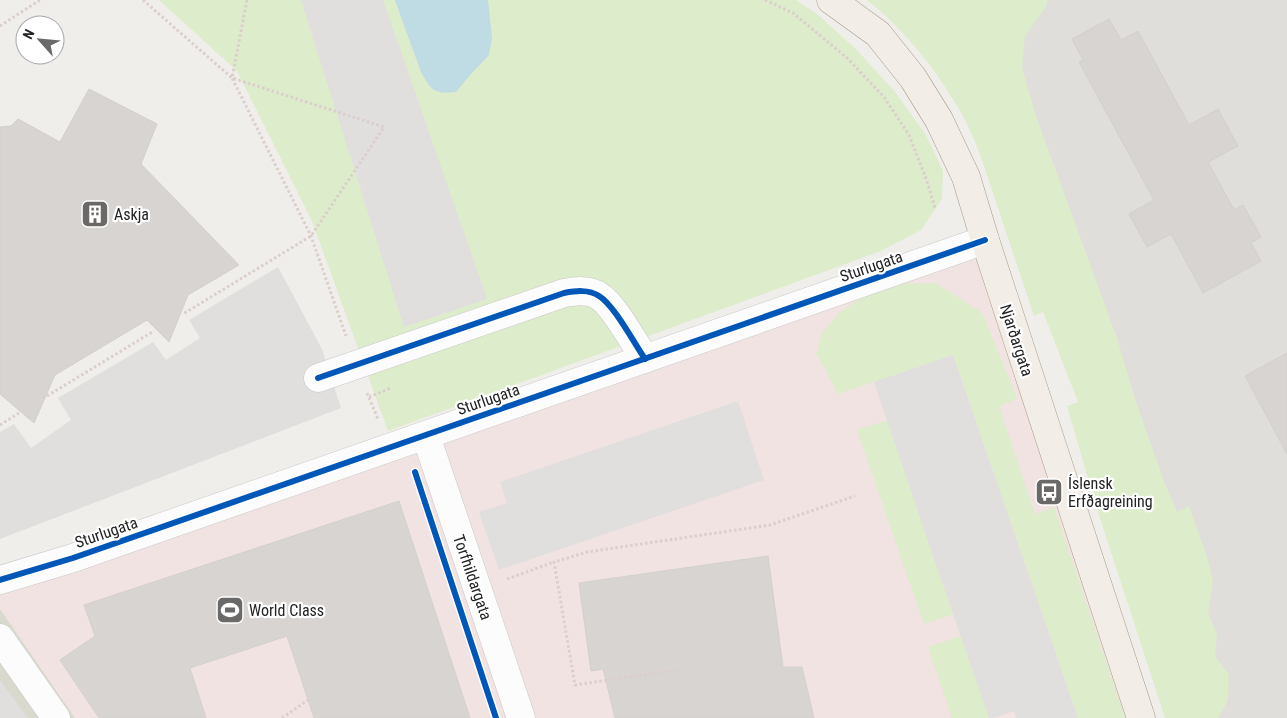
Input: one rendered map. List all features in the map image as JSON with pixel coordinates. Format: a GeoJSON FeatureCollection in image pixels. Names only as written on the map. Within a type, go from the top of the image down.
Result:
{"type":"FeatureCollection","features":[{"type":"Feature","properties":{"kind":"main road","name":"Njarðargata"},"geometry":{"type":"LineString","coordinates":[[831,0],[878,34],[913,78],[938,120],[966,177],[1141,718]]}},
{"type":"Feature","properties":{"kind":"street","name":"Sturlugata"},"geometry":{"type":"LineString","coordinates":[[0,580],[73,558],[985,240]]}},
{"type":"Feature","properties":{"kind":"street"},"geometry":{"type":"LineString","coordinates":[[318,378],[564,293],[580,291],[598,295],[612,309],[645,359]]}},
{"type":"Feature","properties":{"kind":"street","name":"Torfhildargata"},"geometry":{"type":"LineString","coordinates":[[426,436],[521,718]]}},
{"type":"Feature","properties":{"kind":"street"},"geometry":{"type":"LineString","coordinates":[[0,638],[56,718]]}},
{"type":"Feature","properties":{"kind":"path"},"geometry":{"type":"LineString","coordinates":[[0,26],[40,0]]}},
{"type":"Feature","properties":{"kind":"path"},"geometry":{"type":"LineString","coordinates":[[143,0],[232,78],[311,236],[356,365],[390,448]]}},
{"type":"Feature","properties":{"kind":"path"},"geometry":{"type":"LineString","coordinates":[[232,78],[247,0]]}},
{"type":"Feature","properties":{"kind":"path"},"geometry":{"type":"LineString","coordinates":[[765,0],[793,13],[848,58],[884,97],[909,135],[935,208]]}},
{"type":"Feature","properties":{"kind":"path"},"geometry":{"type":"LineString","coordinates":[[183,314],[311,236],[384,127],[232,78]]}},
{"type":"Feature","properties":{"kind":"path"},"geometry":{"type":"LineString","coordinates":[[47,396],[154,331]]}},
{"type":"Feature","properties":{"kind":"path"},"geometry":{"type":"LineString","coordinates":[[0,425],[19,413]]}},
{"type":"Feature","properties":{"kind":"path"},"geometry":{"type":"LineString","coordinates":[[478,590],[587,552],[770,525],[854,496]]}},
{"type":"Feature","properties":{"kind":"path"},"geometry":{"type":"LineString","coordinates":[[554,562],[574,685],[676,670]]}},
{"type":"Feature","properties":{"kind":"path"},"geometry":{"type":"LineString","coordinates":[[282,718],[308,700]]}},
{"type":"Feature","properties":{"kind":"shaded area"},"geometry":{"type":"Polygon","coordinates":[[[301,0],[383,0],[487,299],[404,327],[301,0]]]}},
{"type":"Feature","properties":{"kind":"shaded area"},"geometry":{"type":"Polygon","coordinates":[[[891,0],[1287,0],[1287,718],[1185,718],[995,121],[891,0]]]}},
{"type":"Feature","properties":{"kind":"shaded area"},"geometry":{"type":"Polygon","coordinates":[[[980,252],[1133,718],[75,718],[0,609],[0,589],[980,252]]]}},
{"type":"Feature","properties":{"kind":"shaded area"},"geometry":{"type":"Polygon","coordinates":[[[278,267],[322,349],[341,408],[0,539],[0,432],[14,424],[31,448],[71,420],[58,398],[153,342],[166,360],[200,338],[189,320],[278,267]]]}},
{"type":"Feature","properties":{"kind":"shaded area"},"geometry":{"type":"Polygon","coordinates":[[[953,355],[1078,718],[1016,718],[1014,711],[989,718],[923,527],[874,382],[953,355]]]}},
{"type":"Feature","properties":{"kind":"shaded area"},"geometry":{"type":"Polygon","coordinates":[[[738,401],[764,480],[499,570],[479,512],[507,503],[500,482],[738,401]]]}},
{"type":"Feature","properties":{"kind":"shaded area"},"geometry":{"type":"Polygon","coordinates":[[[0,609],[75,718],[0,718],[0,609]]]}},
{"type":"Feature","properties":{"kind":"shaded area"},"geometry":{"type":"Polygon","coordinates":[[[0,680],[28,718],[0,718],[0,680]]]}},
{"type":"Feature","properties":{"kind":"green space"},"geometry":{"type":"Polygon","coordinates":[[[159,0],[796,0],[817,14],[856,49],[895,92],[926,135],[943,171],[942,199],[921,230],[881,251],[388,431],[312,221],[237,71],[159,0]]]}},
{"type":"Feature","properties":{"kind":"green space"},"geometry":{"type":"Polygon","coordinates":[[[867,0],[1048,0],[1045,8],[1025,36],[1022,67],[1037,119],[1117,338],[1135,399],[1165,484],[1177,512],[1189,506],[1208,560],[1213,581],[1208,613],[1217,635],[1215,657],[1229,674],[1228,700],[1218,718],[1165,718],[1096,506],[1067,406],[1078,402],[1043,312],[1034,316],[986,171],[973,138],[963,116],[932,68],[895,25],[867,0]]]}},
{"type":"Feature","properties":{"kind":"green space"},"geometry":{"type":"Polygon","coordinates":[[[936,283],[982,313],[986,322],[1017,398],[999,407],[1035,514],[1054,507],[1125,718],[1078,718],[953,355],[838,394],[816,354],[823,332],[839,313],[855,302],[888,284],[936,283]]]}},
{"type":"Feature","properties":{"kind":"green space"},"geometry":{"type":"Polygon","coordinates":[[[887,420],[954,614],[924,624],[857,430],[887,420]]]}},
{"type":"Feature","properties":{"kind":"green space"},"geometry":{"type":"Polygon","coordinates":[[[961,636],[989,718],[952,718],[928,647],[961,636]]]}},
{"type":"Feature","properties":{"kind":"water"},"geometry":{"type":"Polygon","coordinates":[[[395,0],[488,0],[492,38],[489,55],[456,92],[439,92],[428,84],[421,72],[395,0]]]}},
{"type":"Feature","properties":{"kind":"building"},"geometry":{"type":"Polygon","coordinates":[[[1109,19],[1121,40],[1138,31],[1189,125],[1218,109],[1238,146],[1208,162],[1234,210],[1243,205],[1261,237],[1251,243],[1261,261],[1203,293],[1171,234],[1147,247],[1129,214],[1154,200],[1079,62],[1083,60],[1072,39],[1109,19]]]}},
{"type":"Feature","properties":{"kind":"building","name":"Askja"},"geometry":{"type":"Polygon","coordinates":[[[89,89],[157,124],[141,164],[239,265],[188,295],[169,342],[147,320],[55,375],[34,423],[0,394],[0,127],[11,126],[18,119],[60,142],[89,89]]]}},
{"type":"Feature","properties":{"kind":"building"},"geometry":{"type":"Polygon","coordinates":[[[1287,353],[1287,454],[1245,376],[1287,353]]]}},
{"type":"Feature","properties":{"kind":"building"},"geometry":{"type":"Polygon","coordinates":[[[399,501],[470,718],[314,718],[287,636],[190,668],[206,718],[99,718],[60,660],[95,636],[84,605],[399,501]]]}},
{"type":"Feature","properties":{"kind":"building"},"geometry":{"type":"Polygon","coordinates":[[[768,556],[783,667],[802,667],[814,718],[615,718],[603,669],[591,671],[579,583],[768,556]]]}},
{"type":"Feature","properties":{"kind":"cycle path"},"geometry":{"type":"LineString","coordinates":[[0,580],[73,558],[985,240]]}},
{"type":"Feature","properties":{"kind":"cycle path"},"geometry":{"type":"LineString","coordinates":[[318,378],[564,293],[577,291],[591,292],[605,301],[611,307],[645,359]]}},
{"type":"Feature","properties":{"kind":"cycle path"},"geometry":{"type":"LineString","coordinates":[[415,472],[496,718]]}},
{"type":"Feature","properties":{"kind":"place","name":"Askja"},"geometry":{"type":"Point","coordinates":[95,214]}},
{"type":"Feature","properties":{"kind":"place","name":"Íslensk Erfðagreining"},"geometry":{"type":"Point","coordinates":[1049,492]}},
{"type":"Feature","properties":{"kind":"place","name":"World Class"},"geometry":{"type":"Point","coordinates":[230,610]}}]}
